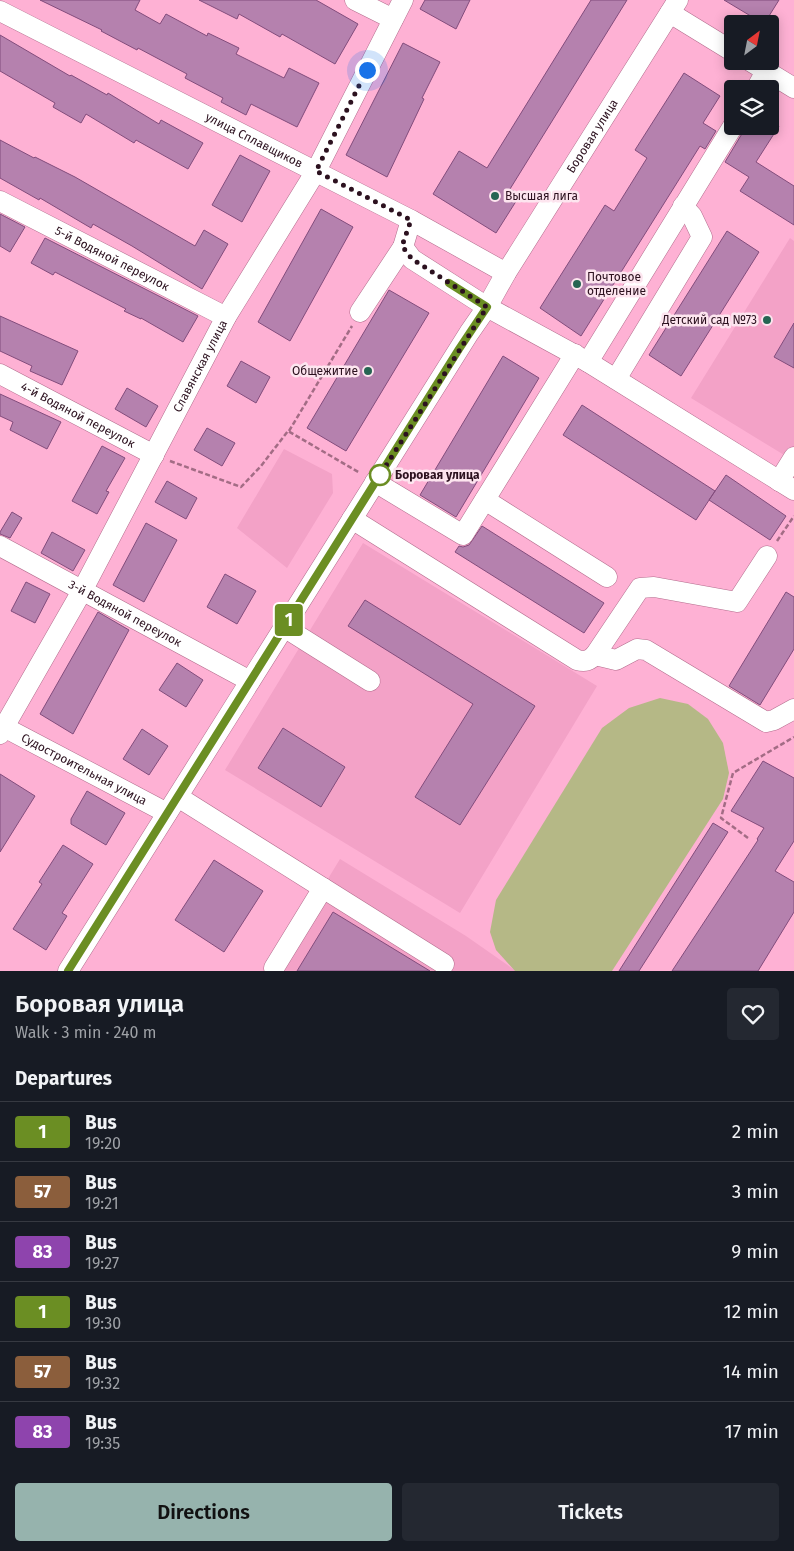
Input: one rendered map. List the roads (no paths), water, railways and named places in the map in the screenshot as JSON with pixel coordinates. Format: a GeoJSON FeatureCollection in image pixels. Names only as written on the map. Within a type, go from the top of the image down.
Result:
{"type":"FeatureCollection","features":[{"type":"Feature","properties":{"kind":"street"},"geometry":{"type":"LineString","coordinates":[[355,0],[393,19]]}},
{"type":"Feature","properties":{"kind":"street","name":"Славянская улица"},"geometry":{"type":"LineString","coordinates":[[2,729],[82,590],[226,317],[316,171],[402,0]]}},
{"type":"Feature","properties":{"kind":"street","name":"Боровая улица"},"geometry":{"type":"LineString","coordinates":[[68,971],[487,307],[674,6],[724,45]]}},
{"type":"Feature","properties":{"kind":"street","name":"улица Сплавщиков"},"geometry":{"type":"LineString","coordinates":[[0,11],[411,220],[506,274]]}},
{"type":"Feature","properties":{"kind":"street"},"geometry":{"type":"LineString","coordinates":[[765,70],[794,88]]}},
{"type":"Feature","properties":{"kind":"street"},"geometry":{"type":"LineString","coordinates":[[375,482],[463,535],[683,206],[726,135]]}},
{"type":"Feature","properties":{"kind":"street","name":"5-й Водяной переулок"},"geometry":{"type":"LineString","coordinates":[[0,201],[226,317]]}},
{"type":"Feature","properties":{"kind":"street"},"geometry":{"type":"LineString","coordinates":[[616,379],[702,237],[692,216],[683,206]]}},
{"type":"Feature","properties":{"kind":"street"},"geometry":{"type":"LineString","coordinates":[[360,312],[402,246],[411,220]]}},
{"type":"Feature","properties":{"kind":"street"},"geometry":{"type":"LineString","coordinates":[[402,246],[412,259],[487,307],[582,358],[786,486],[794,457]]}},
{"type":"Feature","properties":{"kind":"street","name":"4-й Водяной переулок"},"geometry":{"type":"LineString","coordinates":[[0,374],[154,456]]}},
{"type":"Feature","properties":{"kind":"street"},"geometry":{"type":"LineString","coordinates":[[485,500],[607,578]]}},
{"type":"Feature","properties":{"kind":"street"},"geometry":{"type":"LineString","coordinates":[[352,520],[583,662],[590,660],[595,655],[640,588],[654,587],[737,602],[767,556]]}},
{"type":"Feature","properties":{"kind":"street","name":"3-й Водяной переулок"},"geometry":{"type":"LineString","coordinates":[[0,546],[250,681]]}},
{"type":"Feature","properties":{"kind":"street"},"geometry":{"type":"LineString","coordinates":[[284,627],[370,681]]}},
{"type":"Feature","properties":{"kind":"street"},"geometry":{"type":"LineString","coordinates":[[595,655],[616,660],[638,649],[646,650],[766,722],[774,720],[794,709]]}},
{"type":"Feature","properties":{"kind":"street","name":"Судостроительная улица"},"geometry":{"type":"LineString","coordinates":[[2,729],[173,805],[323,888],[444,964]]}},
{"type":"Feature","properties":{"kind":"street"},"geometry":{"type":"LineString","coordinates":[[274,968],[323,888]]}},
{"type":"Feature","properties":{"kind":"place","name":"Высшая лига"},"geometry":{"type":"Point","coordinates":[495,196]}},
{"type":"Feature","properties":{"kind":"place","name":"Почтовое отделение"},"geometry":{"type":"Point","coordinates":[577,284]}},
{"type":"Feature","properties":{"kind":"place","name":"Детский сад №73"},"geometry":{"type":"Point","coordinates":[767,320]}},
{"type":"Feature","properties":{"kind":"place","name":"Общежитие"},"geometry":{"type":"Point","coordinates":[368,371]}},
{"type":"Feature","properties":{"kind":"place","name":"Боровая улица"},"geometry":{"type":"Point","coordinates":[380,475]}}]}
